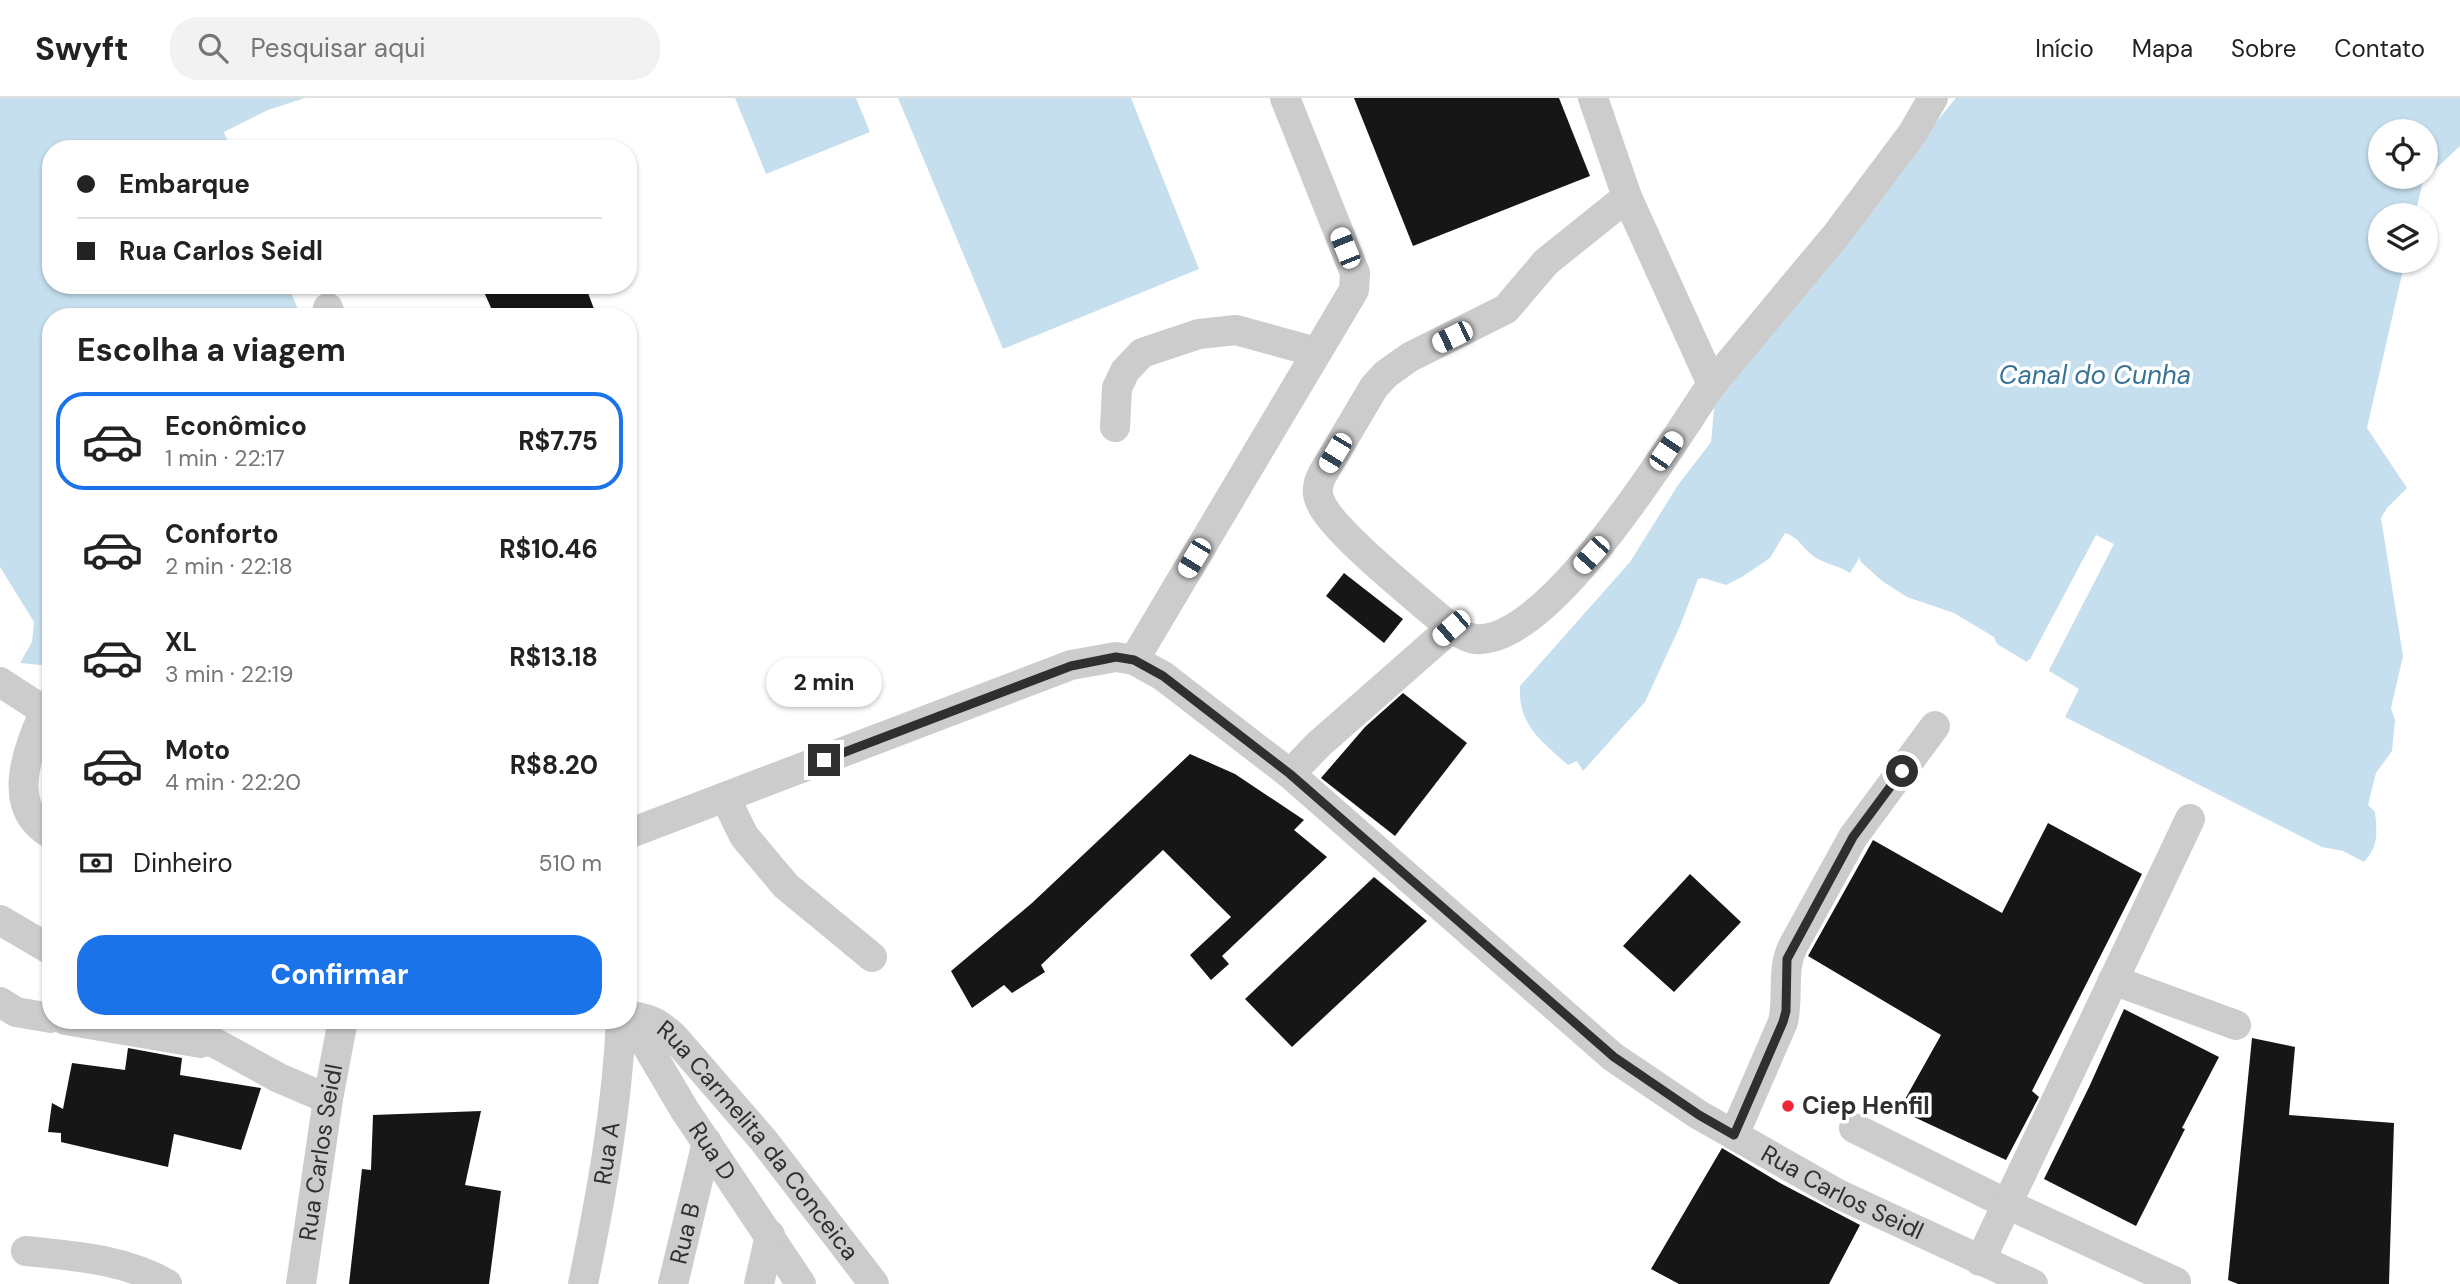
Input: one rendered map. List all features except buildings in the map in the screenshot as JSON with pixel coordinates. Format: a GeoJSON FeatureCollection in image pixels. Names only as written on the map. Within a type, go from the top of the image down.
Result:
{"type":"FeatureCollection","features":[{"type":"Feature","properties":{"kind":"street"},"geometry":{"type":"LineString","coordinates":[[1134,660],[1354,290],[1355,273],[1285,98]]}},
{"type":"Feature","properties":{"kind":"street"},"geometry":{"type":"LineString","coordinates":[[1593,98],[1627,197],[1712,384]]}},
{"type":"Feature","properties":{"kind":"street"},"geometry":{"type":"LineString","coordinates":[[1627,197],[1546,261],[1506,309],[1410,357],[1386,374],[1374,387],[1320,479],[1320,502],[1344,533],[1451,628],[1466,637],[1494,637],[1530,615],[1565,584],[1605,541],[1712,384],[1837,234],[1912,134],[1933,98]]}},
{"type":"Feature","properties":{"kind":"street"},"geometry":{"type":"LineString","coordinates":[[1115,427],[1117,388],[1125,371],[1142,353],[1199,334],[1236,330],[1317,352]]}},
{"type":"Feature","properties":{"kind":"street"},"geometry":{"type":"LineString","coordinates":[[1290,774],[1319,744],[1451,628]]}},
{"type":"Feature","properties":{"kind":"street","name":"Rua Carlos Seidl"},"geometry":{"type":"LineString","coordinates":[[637,831],[1071,666],[1116,657],[1134,660],[1163,676],[1290,774],[1614,1057],[1699,1115],[1838,1194],[2033,1284]]}},
{"type":"Feature","properties":{"kind":"street"},"geometry":{"type":"LineString","coordinates":[[0,682],[42,709]]}},
{"type":"Feature","properties":{"kind":"street"},"geometry":{"type":"LineString","coordinates":[[42,723],[30,744],[22,775],[26,800],[37,826],[42,829]]}},
{"type":"Feature","properties":{"kind":"street"},"geometry":{"type":"LineString","coordinates":[[1734,1135],[1783,1022],[1786,1011],[1787,959],[1793,946],[1853,837],[1936,726]]}},
{"type":"Feature","properties":{"kind":"street"},"geometry":{"type":"LineString","coordinates":[[725,797],[744,836],[786,886],[872,957]]}},
{"type":"Feature","properties":{"kind":"street"},"geometry":{"type":"LineString","coordinates":[[1980,1261],[2190,819]]}},
{"type":"Feature","properties":{"kind":"street"},"geometry":{"type":"LineString","coordinates":[[0,920],[42,945]]}},
{"type":"Feature","properties":{"kind":"street"},"geometry":{"type":"LineString","coordinates":[[2113,980],[2236,1025]]}},
{"type":"Feature","properties":{"kind":"street"},"geometry":{"type":"LineString","coordinates":[[5,1014],[42,1017]]}},
{"type":"Feature","properties":{"kind":"street","name":"Rua Carmelita da Conceica"},"geometry":{"type":"LineString","coordinates":[[637,1018],[657,1023],[673,1037],[764,1141],[874,1284]]}},
{"type":"Feature","properties":{"kind":"street"},"geometry":{"type":"LineString","coordinates":[[118,1029],[218,1046]]}},
{"type":"Feature","properties":{"kind":"street"},"geometry":{"type":"LineString","coordinates":[[189,1029],[279,1078],[328,1099]]}},
{"type":"Feature","properties":{"kind":"street","name":"Rua Carlos Seidl"},"geometry":{"type":"LineString","coordinates":[[301,1284],[328,1099],[341,1029]]}},
{"type":"Feature","properties":{"kind":"street","name":"Rua A"},"geometry":{"type":"LineString","coordinates":[[583,1284],[612,1125],[624,1029]]}},
{"type":"Feature","properties":{"kind":"street","name":"Rua D"},"geometry":{"type":"LineString","coordinates":[[634,1029],[801,1284]]}},
{"type":"Feature","properties":{"kind":"street"},"geometry":{"type":"LineString","coordinates":[[1854,1128],[2007,1204],[2176,1282]]}},
{"type":"Feature","properties":{"kind":"street","name":"Rua B"},"geometry":{"type":"LineString","coordinates":[[673,1284],[707,1142]]}},
{"type":"Feature","properties":{"kind":"street"},"geometry":{"type":"LineString","coordinates":[[759,1284],[770,1235]]}},
{"type":"Feature","properties":{"kind":"street"},"geometry":{"type":"LineString","coordinates":[[26,1251],[99,1259],[154,1276],[167,1284]]}},
{"type":"Feature","properties":{"kind":"water"},"geometry":{"type":"Polygon","coordinates":[[[0,98],[305,98],[268,110],[224,132],[227,140],[42,140],[42,294],[292,294],[297,308],[42,308],[42,665],[20,663],[32,642],[34,622],[0,567],[0,98]]]}},
{"type":"Feature","properties":{"kind":"water"},"geometry":{"type":"Polygon","coordinates":[[[735,98],[856,98],[870,132],[766,174],[735,98]]]}},
{"type":"Feature","properties":{"kind":"water"},"geometry":{"type":"Polygon","coordinates":[[[898,98],[1131,98],[1199,269],[1003,349],[898,98]]]}},
{"type":"Feature","properties":{"kind":"water","name":"Canal do Cunha"},"geometry":{"type":"Polygon","coordinates":[[[1956,98],[2460,98],[2460,146],[2438,167],[2438,119],[2368,119],[2368,189],[2421,189],[2418,203],[2368,203],[2368,273],[2402,273],[2367,428],[2407,488],[2381,518],[2403,656],[2391,708],[2395,720],[2392,751],[2376,773],[2368,805],[2375,812],[2375,844],[2364,862],[2343,851],[2322,847],[2065,717],[2079,689],[2029,659],[2027,662],[1997,644],[1994,637],[1954,613],[1907,597],[1882,581],[1860,561],[1860,557],[1850,573],[1816,558],[1785,533],[1770,558],[1742,577],[1726,585],[1698,579],[1645,702],[1583,771],[1577,761],[1568,765],[1540,740],[1527,722],[1520,700],[1520,686],[1630,562],[1678,485],[1711,442],[1716,388],[1956,98]]]}},
{"type":"Feature","properties":{"kind":"pier"},"geometry":{"type":"Polygon","coordinates":[[[2096,535],[2114,544],[2047,674],[2030,664],[2027,665],[2096,535]]]}},
{"type":"Feature","properties":{"kind":"place","name":"Ciep Henfil"},"geometry":{"type":"Point","coordinates":[1788,1106]}},
{"type":"Feature","properties":{"kind":"route"},"geometry":{"type":"LineString","coordinates":[[824,760],[1071,666],[1116,657],[1134,660],[1163,676],[1290,774],[1614,1057],[1699,1115],[1734,1135],[1783,1022],[1786,1011],[1787,959],[1793,946],[1853,837],[1902,771]]}}]}
